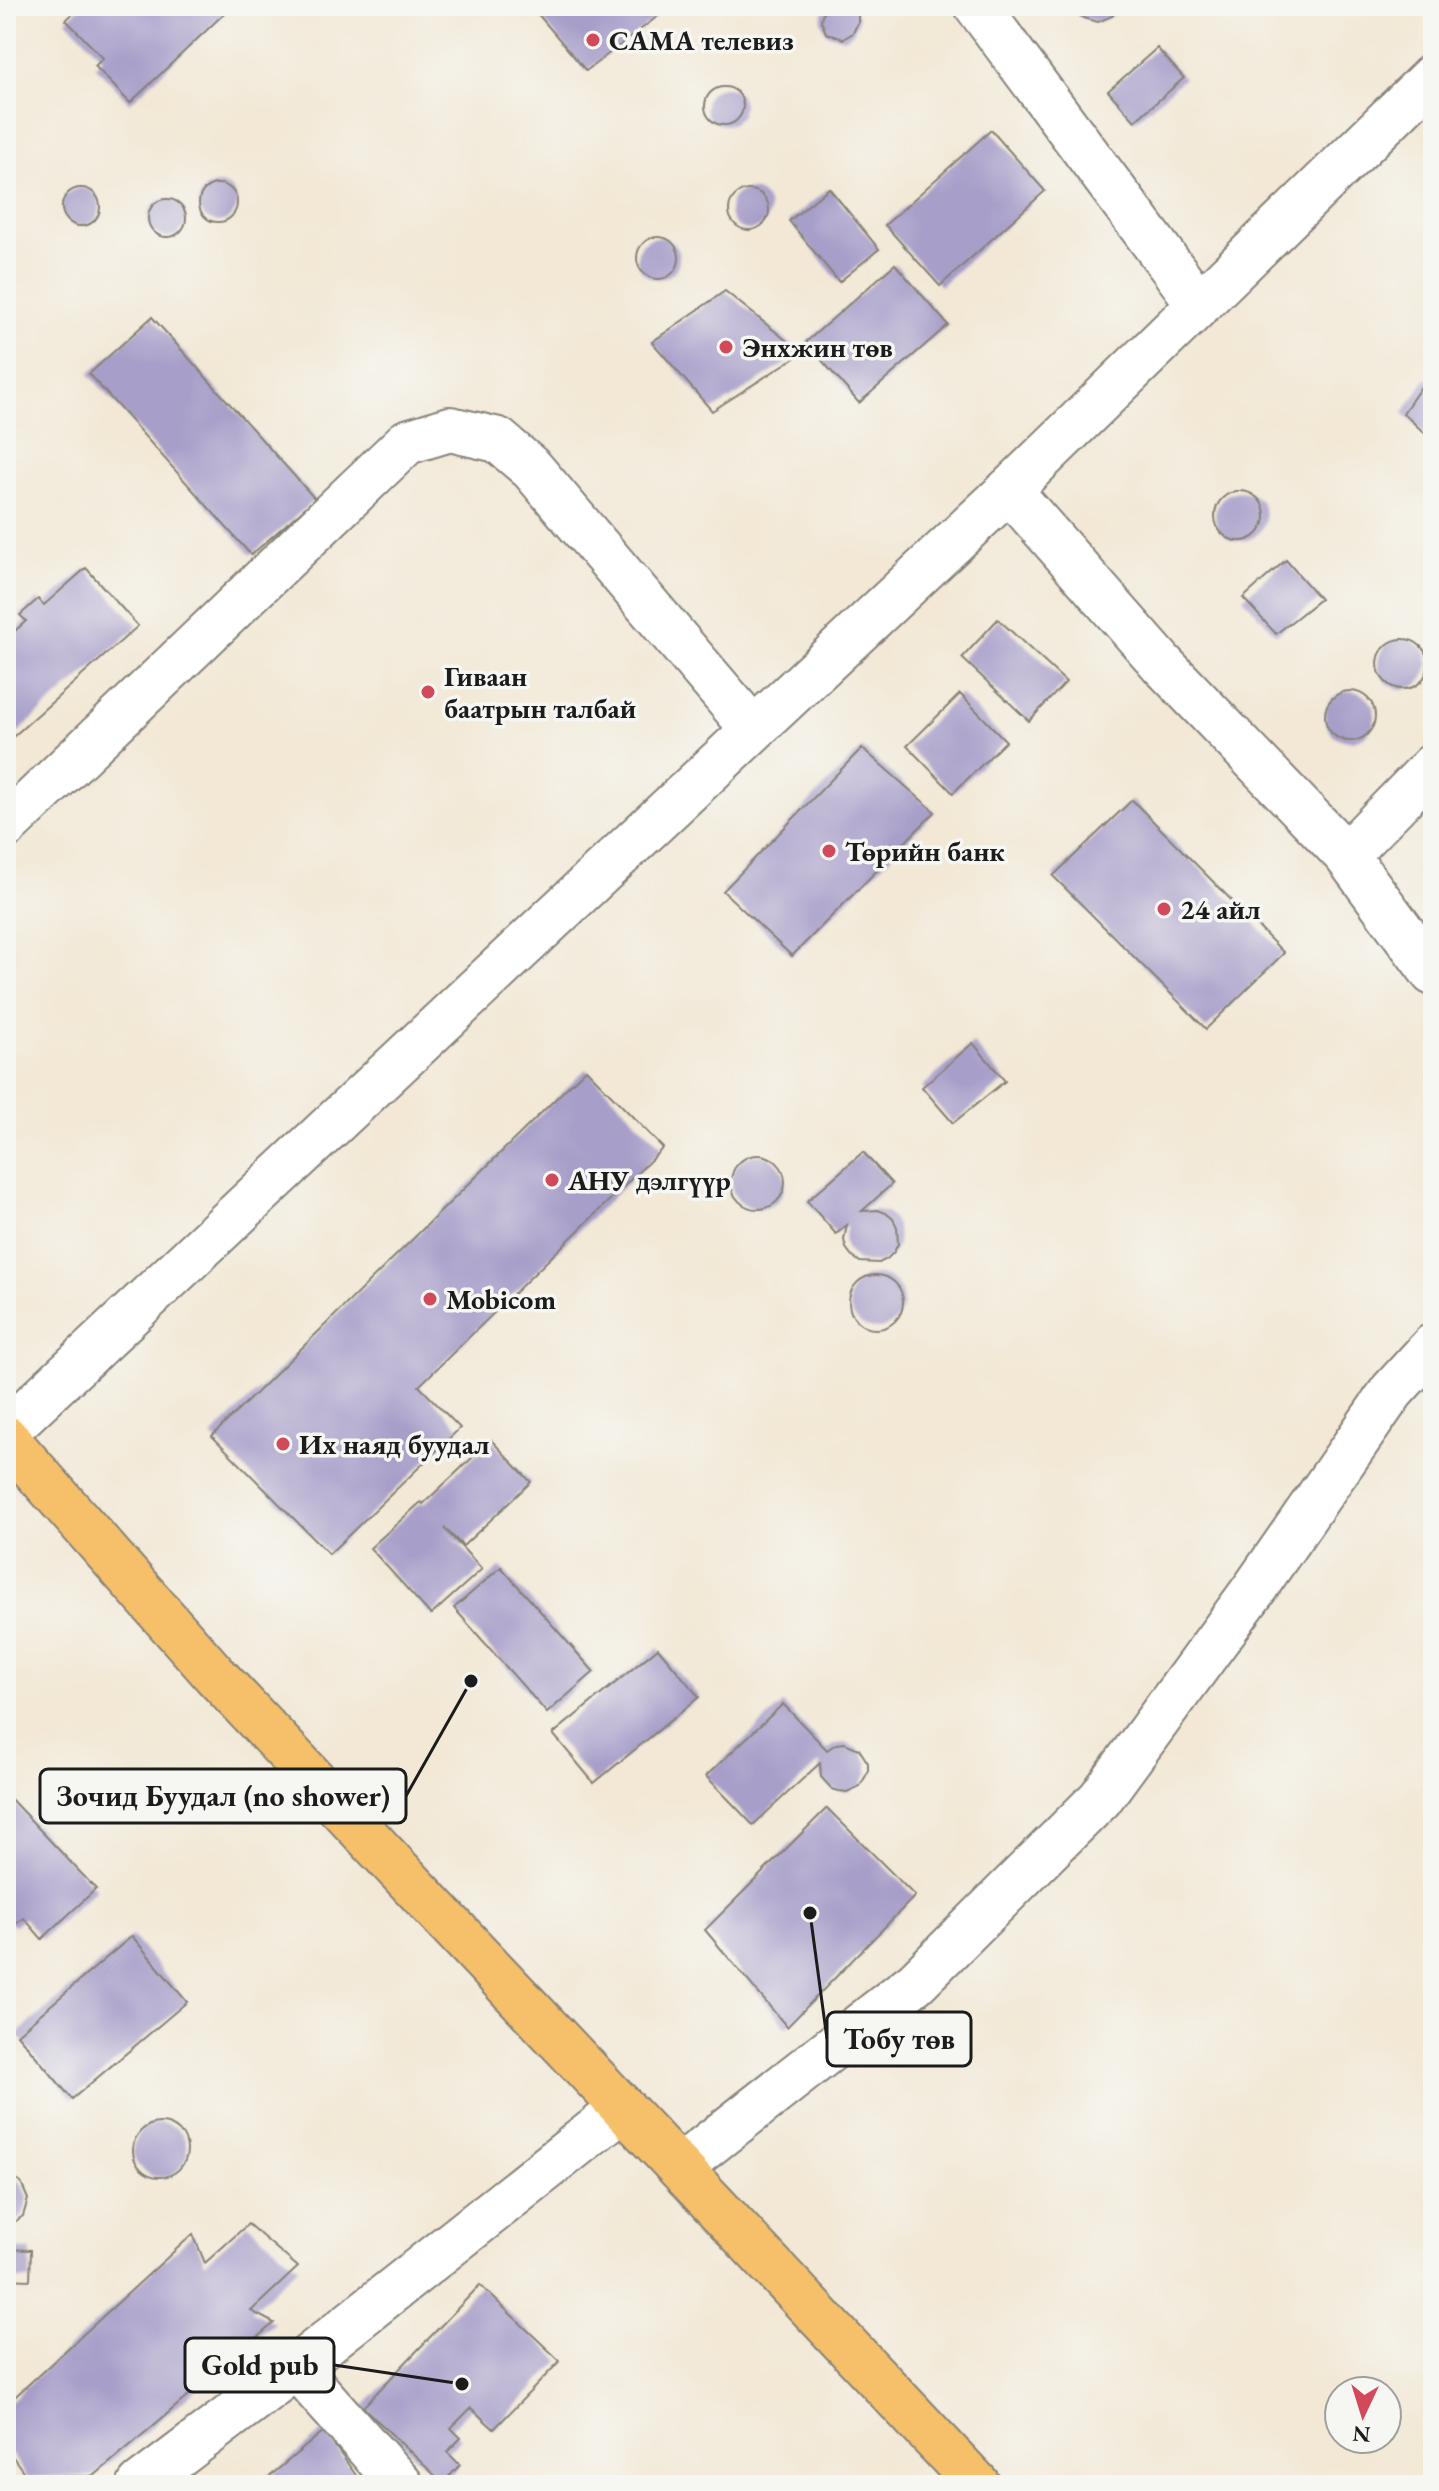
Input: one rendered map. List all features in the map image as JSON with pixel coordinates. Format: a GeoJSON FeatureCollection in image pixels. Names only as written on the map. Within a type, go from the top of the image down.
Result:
{"type":"FeatureCollection","features":[{"type":"Feature","properties":{"kind":"highway"},"geometry":{"type":"LineString","coordinates":[[6,1438],[215,1675],[978,2485]]}},
{"type":"Feature","properties":{"kind":"street"},"geometry":{"type":"LineString","coordinates":[[982,8],[1199,304]]}},
{"type":"Feature","properties":{"kind":"street"},"geometry":{"type":"LineString","coordinates":[[6,1431],[1009,490],[1433,76]]}},
{"type":"Feature","properties":{"kind":"street"},"geometry":{"type":"LineString","coordinates":[[6,826],[407,442],[450,429],[498,440],[532,469],[753,729]]}},
{"type":"Feature","properties":{"kind":"street"},"geometry":{"type":"LineString","coordinates":[[1009,490],[1162,664],[1346,855],[1433,973]]}},
{"type":"Feature","properties":{"kind":"street"},"geometry":{"type":"LineString","coordinates":[[1346,855],[1433,766]]}},
{"type":"Feature","properties":{"kind":"street"},"geometry":{"type":"LineString","coordinates":[[680,2167],[916,1982],[1100,1799],[1255,1588],[1392,1391],[1433,1346]]}},
{"type":"Feature","properties":{"kind":"street"},"geometry":{"type":"LineString","coordinates":[[140,2485],[296,2367],[623,2108]]}},
{"type":"Feature","properties":{"kind":"street"},"geometry":{"type":"LineString","coordinates":[[296,2367],[401,2485]]}},
{"type":"Feature","properties":{"kind":"building"},"geometry":{"type":"Polygon","coordinates":[[[81,6],[232,6],[130,103],[95,66],[103,58],[66,20],[81,6]]]}},
{"type":"Feature","properties":{"kind":"building","name":"САМА телевиз"},"geometry":{"type":"Polygon","coordinates":[[[531,6],[662,6],[666,10],[586,71],[531,6]]]}},
{"type":"Feature","properties":{"kind":"building"},"geometry":{"type":"Polygon","coordinates":[[[827,6],[853,6],[858,22],[853,33],[843,39],[826,33],[821,21],[827,6]]]}},
{"type":"Feature","properties":{"kind":"building"},"geometry":{"type":"Polygon","coordinates":[[[1073,6],[1119,6],[1112,16],[1098,22],[1083,18],[1073,6]]]}},
{"type":"Feature","properties":{"kind":"building"},"geometry":{"type":"Polygon","coordinates":[[[1157,48],[1184,78],[1135,121],[1108,91],[1157,48]]]}},
{"type":"Feature","properties":{"kind":"building"},"geometry":{"type":"Polygon","coordinates":[[[724,87],[737,93],[743,106],[737,119],[724,125],[711,119],[705,106],[711,93],[724,87]]]}},
{"type":"Feature","properties":{"kind":"building"},"geometry":{"type":"Polygon","coordinates":[[[991,130],[1045,191],[940,286],[885,225],[991,130]]]}},
{"type":"Feature","properties":{"kind":"building"},"geometry":{"type":"Polygon","coordinates":[[[218,184],[231,190],[237,203],[231,216],[218,222],[205,216],[199,203],[205,190],[218,184]]]}},
{"type":"Feature","properties":{"kind":"building"},"geometry":{"type":"Polygon","coordinates":[[[81,188],[94,194],[100,207],[94,220],[81,226],[68,220],[62,207],[68,194],[81,188]]]}},
{"type":"Feature","properties":{"kind":"building"},"geometry":{"type":"Polygon","coordinates":[[[829,188],[879,249],[839,282],[789,221],[829,188]]]}},
{"type":"Feature","properties":{"kind":"building"},"geometry":{"type":"Polygon","coordinates":[[[749,190],[763,196],[769,210],[763,224],[749,230],[735,224],[729,210],[735,196],[749,190]]]}},
{"type":"Feature","properties":{"kind":"building"},"geometry":{"type":"Polygon","coordinates":[[[167,199],[180,205],[186,218],[180,231],[167,237],[154,231],[148,218],[154,205],[167,199]]]}},
{"type":"Feature","properties":{"kind":"building"},"geometry":{"type":"Polygon","coordinates":[[[658,237],[672,244],[679,258],[672,272],[658,279],[644,272],[637,258],[644,244],[658,237]]]}},
{"type":"Feature","properties":{"kind":"building"},"geometry":{"type":"Polygon","coordinates":[[[895,264],[948,325],[859,403],[806,342],[895,264]]]}},
{"type":"Feature","properties":{"kind":"building","name":"Энхжин төв"},"geometry":{"type":"Polygon","coordinates":[[[725,291],[802,353],[712,411],[652,342],[725,291]]]}},
{"type":"Feature","properties":{"kind":"building"},"geometry":{"type":"Polygon","coordinates":[[[152,317],[315,499],[251,555],[89,374],[152,317]]]}},
{"type":"Feature","properties":{"kind":"building"},"geometry":{"type":"Polygon","coordinates":[[[1427,378],[1433,383],[1433,441],[1403,413],[1427,378]]]}},
{"type":"Feature","properties":{"kind":"building"},"geometry":{"type":"Polygon","coordinates":[[[1240,491],[1257,499],[1265,516],[1257,533],[1240,541],[1223,533],[1215,516],[1223,499],[1240,491]]]}},
{"type":"Feature","properties":{"kind":"building"},"geometry":{"type":"Polygon","coordinates":[[[1286,560],[1320,599],[1276,634],[1243,598],[1286,560]]]}},
{"type":"Feature","properties":{"kind":"building"},"geometry":{"type":"Polygon","coordinates":[[[86,568],[138,626],[6,743],[6,639],[26,621],[20,615],[38,599],[44,605],[86,568]]]}},
{"type":"Feature","properties":{"kind":"building"},"geometry":{"type":"Polygon","coordinates":[[[998,619],[1066,682],[1029,721],[962,658],[998,619]]]}},
{"type":"Feature","properties":{"kind":"building"},"geometry":{"type":"Polygon","coordinates":[[[1403,639],[1420,647],[1428,664],[1420,681],[1403,689],[1386,681],[1378,664],[1386,647],[1403,639]]]}},
{"type":"Feature","properties":{"kind":"building"},"geometry":{"type":"Polygon","coordinates":[[[1350,691],[1367,699],[1375,716],[1367,733],[1350,741],[1333,733],[1325,716],[1333,699],[1350,691]]]}},
{"type":"Feature","properties":{"kind":"building"},"geometry":{"type":"Polygon","coordinates":[[[960,694],[1006,741],[953,793],[907,746],[960,694]]]}},
{"type":"Feature","properties":{"kind":"building","name":"Төрийн банк"},"geometry":{"type":"Polygon","coordinates":[[[862,748],[935,812],[792,956],[723,891],[862,748]]]}},
{"type":"Feature","properties":{"kind":"building","name":"24 айл"},"geometry":{"type":"Polygon","coordinates":[[[1132,800],[1284,953],[1206,1029],[1053,876],[1132,800]]]}},
{"type":"Feature","properties":{"kind":"building"},"geometry":{"type":"Polygon","coordinates":[[[973,1043],[1005,1081],[953,1123],[922,1087],[973,1043]]]}},
{"type":"Feature","properties":{"kind":"building"},"geometry":{"type":"Polygon","coordinates":[[[586,1069],[663,1148],[419,1386],[460,1428],[329,1554],[212,1436],[586,1069]]]}},
{"type":"Feature","properties":{"kind":"building"},"geometry":{"type":"Polygon","coordinates":[[[863,1152],[892,1184],[862,1211],[886,1213],[897,1227],[898,1244],[894,1252],[879,1263],[860,1262],[852,1256],[844,1240],[847,1225],[836,1234],[807,1201],[863,1152]]]}},
{"type":"Feature","properties":{"kind":"building"},"geometry":{"type":"Polygon","coordinates":[[[758,1155],[777,1163],[785,1182],[777,1201],[758,1209],[739,1201],[731,1182],[739,1163],[758,1155]]]}},
{"type":"Feature","properties":{"kind":"building"},"geometry":{"type":"Polygon","coordinates":[[[876,1275],[895,1283],[903,1302],[895,1321],[876,1329],[857,1321],[849,1302],[857,1283],[876,1275]]]}},
{"type":"Feature","properties":{"kind":"building"},"geometry":{"type":"Polygon","coordinates":[[[491,1440],[531,1482],[463,1546],[444,1528],[482,1569],[431,1615],[370,1548],[421,1502],[423,1504],[491,1440]]]}},
{"type":"Feature","properties":{"kind":"building"},"geometry":{"type":"Polygon","coordinates":[[[501,1567],[594,1672],[547,1713],[454,1608],[501,1567]]]}},
{"type":"Feature","properties":{"kind":"building"},"geometry":{"type":"Polygon","coordinates":[[[658,1648],[699,1697],[594,1783],[553,1734],[658,1648]]]}},
{"type":"Feature","properties":{"kind":"building"},"geometry":{"type":"Polygon","coordinates":[[[783,1704],[827,1750],[845,1743],[859,1749],[868,1763],[868,1772],[860,1786],[847,1792],[839,1791],[832,1789],[821,1777],[820,1763],[753,1825],[706,1776],[783,1704]]]}},
{"type":"Feature","properties":{"kind":"building"},"geometry":{"type":"Polygon","coordinates":[[[6,1794],[96,1889],[42,1939],[24,1918],[13,1926],[6,1919],[6,1794]]]}},
{"type":"Feature","properties":{"kind":"building"},"geometry":{"type":"Polygon","coordinates":[[[827,1808],[915,1896],[787,2027],[705,1930],[827,1808]]]}},
{"type":"Feature","properties":{"kind":"building"},"geometry":{"type":"Polygon","coordinates":[[[132,1936],[187,2002],[72,2099],[17,2034],[132,1936]]]}},
{"type":"Feature","properties":{"kind":"building"},"geometry":{"type":"Polygon","coordinates":[[[160,2123],[179,2131],[187,2150],[179,2169],[160,2177],[141,2169],[133,2150],[141,2131],[160,2123]]]}},
{"type":"Feature","properties":{"kind":"building"},"geometry":{"type":"Polygon","coordinates":[[[6,2173],[21,2183],[28,2199],[23,2216],[6,2228],[6,2173]]]}},
{"type":"Feature","properties":{"kind":"building"},"geometry":{"type":"Polygon","coordinates":[[[248,2224],[298,2267],[251,2311],[274,2323],[94,2476],[27,2477],[6,2447],[6,2405],[193,2234],[205,2263],[248,2224]]]}},
{"type":"Feature","properties":{"kind":"building"},"geometry":{"type":"Polygon","coordinates":[[[6,2249],[31,2250],[30,2280],[6,2279],[6,2249]]]}},
{"type":"Feature","properties":{"kind":"building"},"geometry":{"type":"Polygon","coordinates":[[[480,2285],[560,2361],[494,2429],[471,2408],[451,2428],[461,2438],[447,2452],[460,2465],[443,2483],[363,2407],[480,2285]]]}},
{"type":"Feature","properties":{"kind":"building"},"geometry":{"type":"Polygon","coordinates":[[[324,2431],[363,2485],[259,2485],[324,2431]]]}},
{"type":"Feature","properties":{"kind":"place","name":"САМА телевиз"},"geometry":{"type":"Point","coordinates":[593,40]}},
{"type":"Feature","properties":{"kind":"place","name":"Энхжин төв"},"geometry":{"type":"Point","coordinates":[726,347]}},
{"type":"Feature","properties":{"kind":"place","name":"Гиваан баатрын талбай"},"geometry":{"type":"Point","coordinates":[428,692]}},
{"type":"Feature","properties":{"kind":"place","name":"Төрийн банк"},"geometry":{"type":"Point","coordinates":[829,851]}},
{"type":"Feature","properties":{"kind":"place","name":"24 айл"},"geometry":{"type":"Point","coordinates":[1164,909]}},
{"type":"Feature","properties":{"kind":"place","name":"АНУ дэлгүүр"},"geometry":{"type":"Point","coordinates":[552,1180]}},
{"type":"Feature","properties":{"kind":"place","name":"Mobicom"},"geometry":{"type":"Point","coordinates":[430,1299]}},
{"type":"Feature","properties":{"kind":"place","name":"Их наяд буудал"},"geometry":{"type":"Point","coordinates":[283,1444]}},
{"type":"Feature","properties":{"kind":"place","name":"Зочид Буудал (no shower)"},"geometry":{"type":"Point","coordinates":[471,1681]}},
{"type":"Feature","properties":{"kind":"place","name":"Тобу төв"},"geometry":{"type":"Point","coordinates":[810,1913]}},
{"type":"Feature","properties":{"kind":"place","name":"Gold pub"},"geometry":{"type":"Point","coordinates":[462,2384]}}]}
